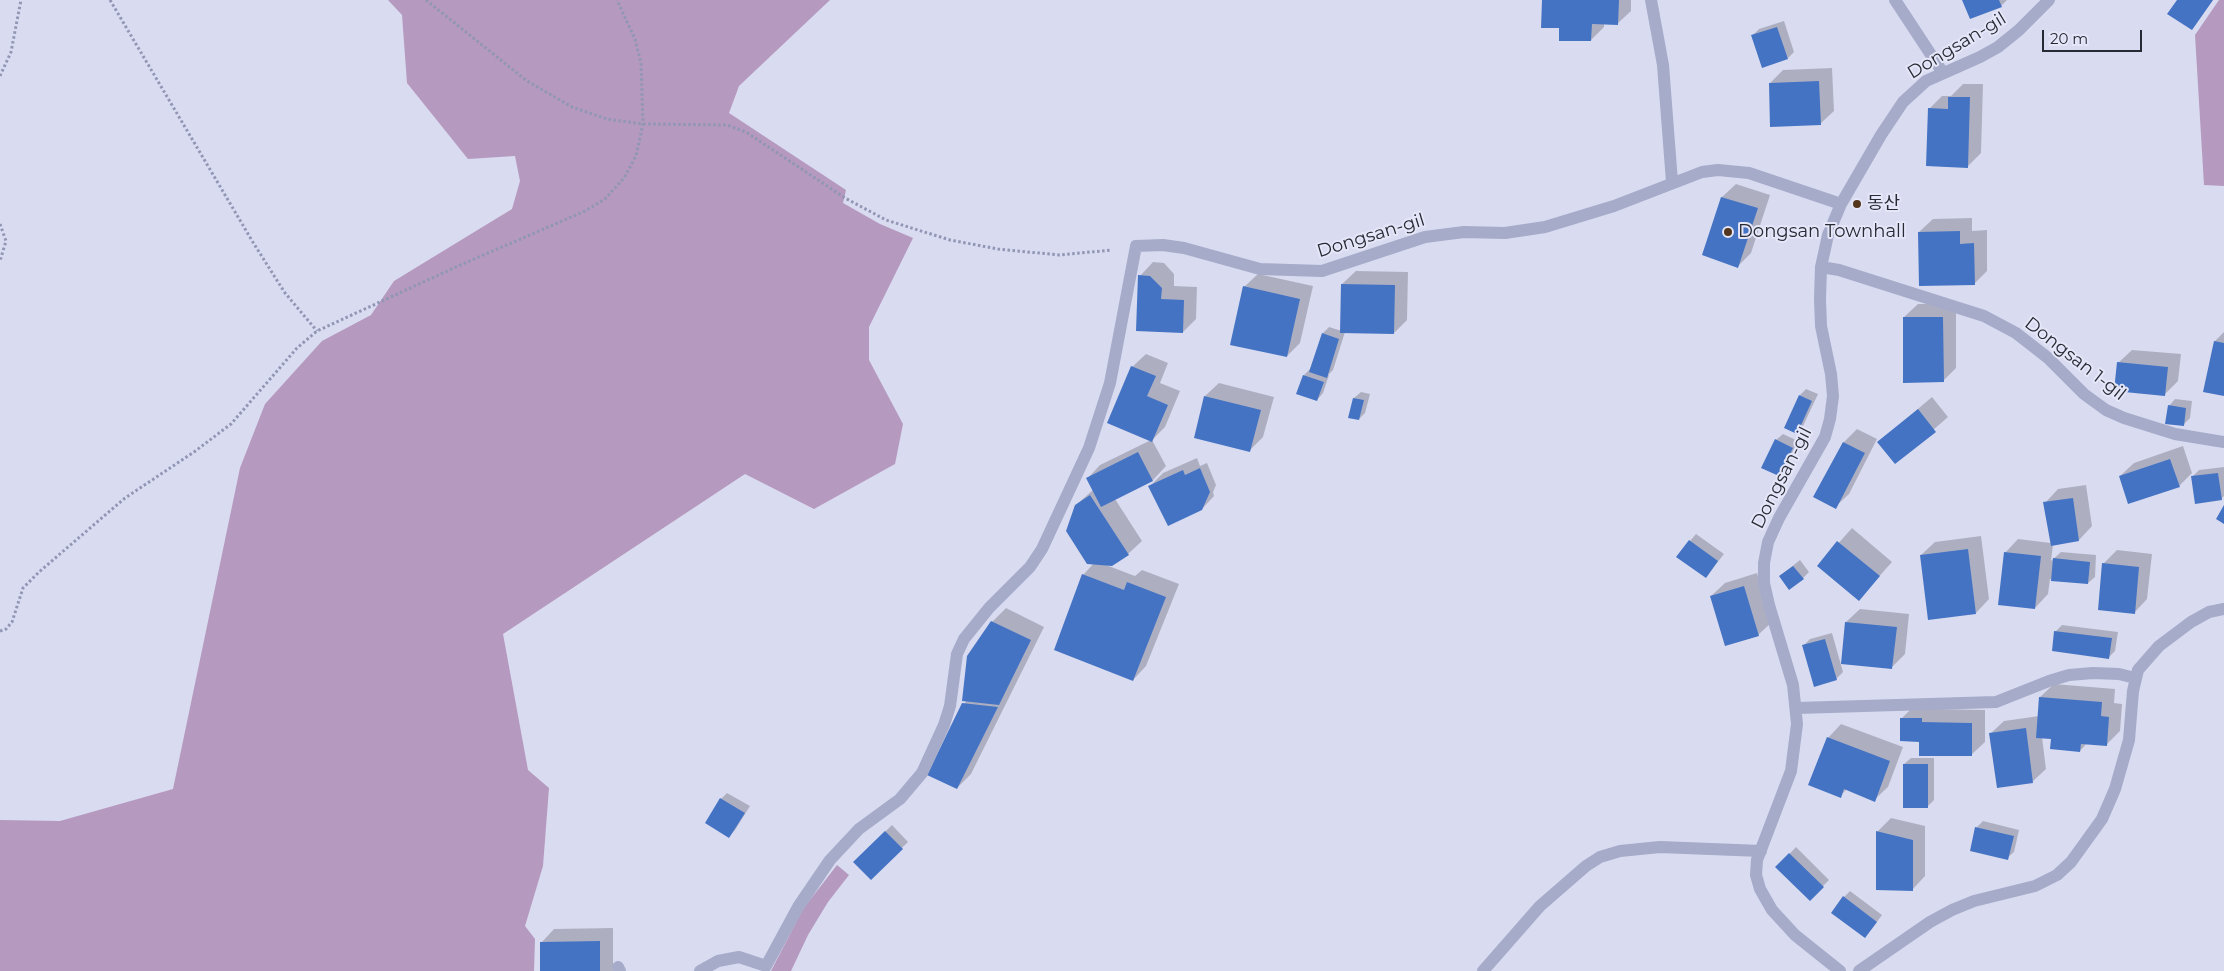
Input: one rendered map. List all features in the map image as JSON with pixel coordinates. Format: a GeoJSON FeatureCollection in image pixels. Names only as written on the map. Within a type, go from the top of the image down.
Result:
{"type":"FeatureCollection","features":[{"type":"Feature","properties":{"kind":"street"},"geometry":{"type":"LineString","coordinates":[[1651,0],[1663,66],[1672,182]]}},
{"type":"Feature","properties":{"kind":"street"},"geometry":{"type":"LineString","coordinates":[[1895,0],[1943,73]]}},
{"type":"Feature","properties":{"kind":"street","name":"Dongsan-gil"},"geometry":{"type":"LineString","coordinates":[[1840,971],[1794,936],[1772,910],[1760,889],[1756,875],[1757,860],[1791,771],[1796,745],[1797,708],[1793,686],[1769,605],[1764,583],[1764,563],[1768,542],[1779,518],[1825,437],[1830,419],[1833,396],[1831,374],[1821,326],[1821,267],[1828,235],[1841,204],[1881,135],[1903,102],[1926,81],[1980,57],[1998,46],[2026,25],[2049,0]]}},
{"type":"Feature","properties":{"kind":"street","name":"Dongsan-gil"},"geometry":{"type":"LineString","coordinates":[[1136,246],[1163,245],[1184,248],[1260,269],[1322,271],[1425,237],[1464,232],[1505,234],[1545,227],[1614,206],[1702,172],[1718,170],[1748,173],[1841,204]]}},
{"type":"Feature","properties":{"kind":"street"},"geometry":{"type":"LineString","coordinates":[[700,971],[718,961],[739,957],[766,966],[798,907],[830,860],[859,829],[900,799],[922,772],[944,725],[950,706],[958,654],[964,639],[989,608],[1030,567],[1042,549],[1089,448],[1099,421],[1121,332],[1136,246]]}},
{"type":"Feature","properties":{"kind":"street","name":"Dongsan 1-gil"},"geometry":{"type":"LineString","coordinates":[[1821,267],[1839,270],[1984,316],[2016,333],[2048,358],[2084,394],[2106,410],[2167,432],[2224,442]]}},
{"type":"Feature","properties":{"kind":"street"},"geometry":{"type":"LineString","coordinates":[[1859,971],[1930,922],[1952,910],[1974,902],[2035,886],[2057,875],[2071,862],[2102,819],[2115,789],[2129,740],[2134,678],[2144,662],[2176,632],[2209,612],[2224,609]]}},
{"type":"Feature","properties":{"kind":"street"},"geometry":{"type":"LineString","coordinates":[[1797,708],[1996,702],[2049,681],[2069,676],[2094,673],[2120,674],[2134,678]]}},
{"type":"Feature","properties":{"kind":"street"},"geometry":{"type":"LineString","coordinates":[[1482,971],[1540,906],[1586,866],[1600,857],[1620,851],[1660,847],[1761,851]]}},
{"type":"Feature","properties":{"kind":"path"},"geometry":{"type":"LineString","coordinates":[[0,76],[10,52],[20,0]]}},
{"type":"Feature","properties":{"kind":"path"},"geometry":{"type":"LineString","coordinates":[[110,0],[259,252],[285,293],[317,331]]}},
{"type":"Feature","properties":{"kind":"path"},"geometry":{"type":"LineString","coordinates":[[426,0],[527,81],[572,107],[607,118],[643,124],[727,125],[740,130],[845,198],[886,220],[950,240],[1025,252],[1059,255],[1083,254],[1136,246]]}},
{"type":"Feature","properties":{"kind":"path"},"geometry":{"type":"LineString","coordinates":[[0,631],[6,629],[12,622],[23,588],[39,572],[125,498],[194,452],[231,424],[297,348],[317,331],[419,283],[585,211],[605,199],[624,178],[636,156],[643,124],[641,63],[635,39],[617,0]]}},
{"type":"Feature","properties":{"kind":"path"},"geometry":{"type":"LineString","coordinates":[[0,224],[6,241],[0,261]]}},
{"type":"Feature","properties":{"kind":"shaded area"},"geometry":{"type":"Polygon","coordinates":[[[388,0],[830,0],[739,86],[729,113],[846,190],[843,203],[880,224],[913,238],[869,327],[869,360],[903,424],[895,464],[814,509],[745,474],[503,634],[528,770],[549,788],[543,866],[525,926],[535,939],[534,971],[0,971],[0,820],[60,821],[173,789],[240,468],[265,404],[322,341],[371,315],[394,281],[512,209],[520,181],[515,156],[468,159],[407,83],[402,15],[388,0]]]}},
{"type":"Feature","properties":{"kind":"shaded area"},"geometry":{"type":"Polygon","coordinates":[[[2219,0],[2224,0],[2224,186],[2204,185],[2195,35],[2219,0]]]}},
{"type":"Feature","properties":{"kind":"shaded area"},"geometry":{"type":"Polygon","coordinates":[[[837,865],[849,875],[828,902],[808,935],[791,971],[771,971],[803,909],[837,865]]]}},
{"type":"Feature","properties":{"kind":"building"},"geometry":{"type":"Polygon","coordinates":[[[1542,0],[1619,0],[1618,25],[1592,24],[1591,41],[1559,41],[1559,28],[1541,28],[1542,0]]]}},
{"type":"Feature","properties":{"kind":"building"},"geometry":{"type":"Polygon","coordinates":[[[1962,0],[1999,0],[2002,7],[1970,19],[1962,0]]]}},
{"type":"Feature","properties":{"kind":"building"},"geometry":{"type":"Polygon","coordinates":[[[2177,0],[2213,0],[2192,30],[2167,14],[2177,0]]]}},
{"type":"Feature","properties":{"kind":"building"},"geometry":{"type":"Polygon","coordinates":[[[1777,27],[1788,59],[1762,68],[1751,35],[1777,27]]]}},
{"type":"Feature","properties":{"kind":"building"},"geometry":{"type":"Polygon","coordinates":[[[1819,81],[1821,125],[1770,127],[1769,83],[1819,81]]]}},
{"type":"Feature","properties":{"kind":"building"},"geometry":{"type":"Polygon","coordinates":[[[1948,97],[1970,97],[1968,168],[1926,166],[1928,108],[1948,109],[1948,97]]]}},
{"type":"Feature","properties":{"kind":"building"},"geometry":{"type":"Polygon","coordinates":[[[1721,197],[1758,208],[1738,268],[1702,255],[1721,197]]]}},
{"type":"Feature","properties":{"kind":"building"},"geometry":{"type":"Polygon","coordinates":[[[1960,231],[1960,244],[1974,243],[1975,285],[1919,286],[1918,232],[1960,231]]]}},
{"type":"Feature","properties":{"kind":"building"},"geometry":{"type":"Polygon","coordinates":[[[1138,275],[1150,276],[1162,288],[1161,299],[1184,300],[1183,333],[1136,331],[1138,275]]]}},
{"type":"Feature","properties":{"kind":"building"},"geometry":{"type":"Polygon","coordinates":[[[1341,284],[1395,285],[1394,334],[1340,333],[1341,284]]]}},
{"type":"Feature","properties":{"kind":"building"},"geometry":{"type":"Polygon","coordinates":[[[1243,286],[1300,299],[1287,357],[1230,345],[1243,286]]]}},
{"type":"Feature","properties":{"kind":"building"},"geometry":{"type":"Polygon","coordinates":[[[1903,317],[1943,317],[1944,382],[1903,383],[1903,317]]]}},
{"type":"Feature","properties":{"kind":"building"},"geometry":{"type":"Polygon","coordinates":[[[1322,333],[1339,339],[1327,378],[1309,372],[1322,333]]]}},
{"type":"Feature","properties":{"kind":"building"},"geometry":{"type":"Polygon","coordinates":[[[2214,341],[2224,343],[2224,396],[2203,392],[2214,341]]]}},
{"type":"Feature","properties":{"kind":"building"},"geometry":{"type":"Polygon","coordinates":[[[2117,362],[2168,367],[2165,396],[2114,391],[2117,362]]]}},
{"type":"Feature","properties":{"kind":"building"},"geometry":{"type":"Polygon","coordinates":[[[1131,366],[1156,376],[1147,396],[1168,405],[1152,442],[1107,423],[1131,366]]]}},
{"type":"Feature","properties":{"kind":"building"},"geometry":{"type":"Polygon","coordinates":[[[1303,375],[1324,382],[1317,401],[1296,394],[1303,375]]]}},
{"type":"Feature","properties":{"kind":"building"},"geometry":{"type":"Polygon","coordinates":[[[1799,395],[1812,401],[1797,434],[1784,428],[1799,395]]]}},
{"type":"Feature","properties":{"kind":"building"},"geometry":{"type":"Polygon","coordinates":[[[1204,396],[1261,410],[1250,452],[1194,438],[1204,396]]]}},
{"type":"Feature","properties":{"kind":"building"},"geometry":{"type":"Polygon","coordinates":[[[1353,398],[1364,400],[1359,420],[1348,418],[1353,398]]]}},
{"type":"Feature","properties":{"kind":"building"},"geometry":{"type":"Polygon","coordinates":[[[2168,405],[2186,408],[2184,426],[2165,424],[2168,405]]]}},
{"type":"Feature","properties":{"kind":"building"},"geometry":{"type":"Polygon","coordinates":[[[1918,409],[1936,432],[1895,464],[1877,442],[1918,409]]]}},
{"type":"Feature","properties":{"kind":"building"},"geometry":{"type":"Polygon","coordinates":[[[1775,439],[1793,448],[1779,476],[1761,468],[1775,439]]]}},
{"type":"Feature","properties":{"kind":"building"},"geometry":{"type":"Polygon","coordinates":[[[1843,442],[1865,453],[1836,509],[1813,497],[1843,442]]]}},
{"type":"Feature","properties":{"kind":"building"},"geometry":{"type":"Polygon","coordinates":[[[1138,452],[1153,481],[1101,507],[1086,478],[1138,452]]]}},
{"type":"Feature","properties":{"kind":"building"},"geometry":{"type":"Polygon","coordinates":[[[2170,459],[2180,487],[2128,504],[2119,476],[2170,459]]]}},
{"type":"Feature","properties":{"kind":"building"},"geometry":{"type":"Polygon","coordinates":[[[1200,468],[1210,492],[1202,510],[1168,526],[1148,486],[1183,470],[1185,475],[1200,468]]]}},
{"type":"Feature","properties":{"kind":"building"},"geometry":{"type":"Polygon","coordinates":[[[2218,473],[2222,500],[2195,504],[2191,476],[2218,473]]]}},
{"type":"Feature","properties":{"kind":"building"},"geometry":{"type":"Polygon","coordinates":[[[1090,495],[1129,555],[1112,566],[1087,564],[1066,531],[1075,505],[1090,495]]]}},
{"type":"Feature","properties":{"kind":"building"},"geometry":{"type":"Polygon","coordinates":[[[2073,498],[2079,541],[2051,546],[2043,502],[2073,498]]]}},
{"type":"Feature","properties":{"kind":"building"},"geometry":{"type":"Polygon","coordinates":[[[2224,505],[2224,524],[2216,519],[2224,505]]]}},
{"type":"Feature","properties":{"kind":"building"},"geometry":{"type":"Polygon","coordinates":[[[1689,540],[1718,561],[1706,578],[1676,557],[1689,540]]]}},
{"type":"Feature","properties":{"kind":"building"},"geometry":{"type":"Polygon","coordinates":[[[1837,541],[1880,576],[1859,601],[1817,566],[1837,541]]]}},
{"type":"Feature","properties":{"kind":"building"},"geometry":{"type":"Polygon","coordinates":[[[1968,549],[1976,614],[1928,620],[1920,555],[1968,549]]]}},
{"type":"Feature","properties":{"kind":"building"},"geometry":{"type":"Polygon","coordinates":[[[2004,552],[2041,556],[2035,609],[1998,605],[2004,552]]]}},
{"type":"Feature","properties":{"kind":"building"},"geometry":{"type":"Polygon","coordinates":[[[2053,558],[2090,562],[2088,584],[2051,581],[2053,558]]]}},
{"type":"Feature","properties":{"kind":"building"},"geometry":{"type":"Polygon","coordinates":[[[2102,563],[2139,567],[2135,614],[2098,610],[2102,563]]]}},
{"type":"Feature","properties":{"kind":"building"},"geometry":{"type":"Polygon","coordinates":[[[1793,566],[1804,579],[1789,590],[1779,576],[1793,566]]]}},
{"type":"Feature","properties":{"kind":"building"},"geometry":{"type":"Polygon","coordinates":[[[1082,574],[1124,590],[1127,582],[1166,597],[1133,681],[1054,650],[1082,574]]]}},
{"type":"Feature","properties":{"kind":"building"},"geometry":{"type":"Polygon","coordinates":[[[1744,586],[1759,636],[1725,646],[1710,596],[1744,586]]]}},
{"type":"Feature","properties":{"kind":"building"},"geometry":{"type":"Polygon","coordinates":[[[991,621],[1031,640],[999,705],[962,701],[967,656],[991,621]]]}},
{"type":"Feature","properties":{"kind":"building"},"geometry":{"type":"Polygon","coordinates":[[[1845,622],[1897,627],[1892,669],[1841,664],[1845,622]]]}},
{"type":"Feature","properties":{"kind":"building"},"geometry":{"type":"Polygon","coordinates":[[[2054,631],[2112,638],[2109,659],[2052,651],[2054,631]]]}},
{"type":"Feature","properties":{"kind":"building"},"geometry":{"type":"Polygon","coordinates":[[[1825,639],[1837,680],[1814,687],[1802,645],[1825,639]]]}},
{"type":"Feature","properties":{"kind":"building"},"geometry":{"type":"Polygon","coordinates":[[[2039,697],[2102,702],[2101,716],[2109,717],[2107,746],[2081,744],[2080,752],[2050,749],[2051,739],[2036,738],[2039,697]]]}},
{"type":"Feature","properties":{"kind":"building"},"geometry":{"type":"Polygon","coordinates":[[[962,703],[998,707],[957,789],[927,775],[962,703]]]}},
{"type":"Feature","properties":{"kind":"building"},"geometry":{"type":"Polygon","coordinates":[[[1900,718],[1922,718],[1922,722],[1972,723],[1972,756],[1919,756],[1919,742],[1900,741],[1900,718]]]}},
{"type":"Feature","properties":{"kind":"building"},"geometry":{"type":"Polygon","coordinates":[[[2026,728],[2033,783],[1997,788],[1989,733],[2026,728]]]}},
{"type":"Feature","properties":{"kind":"building"},"geometry":{"type":"Polygon","coordinates":[[[1827,737],[1890,761],[1875,802],[1844,789],[1841,798],[1808,785],[1827,737]]]}},
{"type":"Feature","properties":{"kind":"building"},"geometry":{"type":"Polygon","coordinates":[[[1903,764],[1928,764],[1928,808],[1903,808],[1903,764]]]}},
{"type":"Feature","properties":{"kind":"building"},"geometry":{"type":"Polygon","coordinates":[[[720,798],[745,813],[729,838],[705,823],[720,798]]]}},
{"type":"Feature","properties":{"kind":"building"},"geometry":{"type":"Polygon","coordinates":[[[1975,827],[2014,836],[2008,860],[1970,851],[1975,827]]]}},
{"type":"Feature","properties":{"kind":"building"},"geometry":{"type":"Polygon","coordinates":[[[885,831],[903,849],[871,880],[853,862],[885,831]]]}},
{"type":"Feature","properties":{"kind":"building"},"geometry":{"type":"Polygon","coordinates":[[[1876,831],[1913,840],[1913,891],[1876,890],[1876,831]]]}},
{"type":"Feature","properties":{"kind":"building"},"geometry":{"type":"Polygon","coordinates":[[[1789,853],[1824,887],[1810,901],[1775,867],[1789,853]]]}},
{"type":"Feature","properties":{"kind":"building"},"geometry":{"type":"Polygon","coordinates":[[[1843,896],[1877,922],[1865,938],[1831,913],[1843,896]]]}},
{"type":"Feature","properties":{"kind":"building"},"geometry":{"type":"Polygon","coordinates":[[[600,941],[600,971],[540,971],[540,942],[600,941]]]}},
{"type":"Feature","properties":{"kind":"place","name":"동산"},"geometry":{"type":"Point","coordinates":[1857,204]}},
{"type":"Feature","properties":{"kind":"place","name":"Dongsan Townhall"},"geometry":{"type":"Point","coordinates":[1728,232]}}]}
